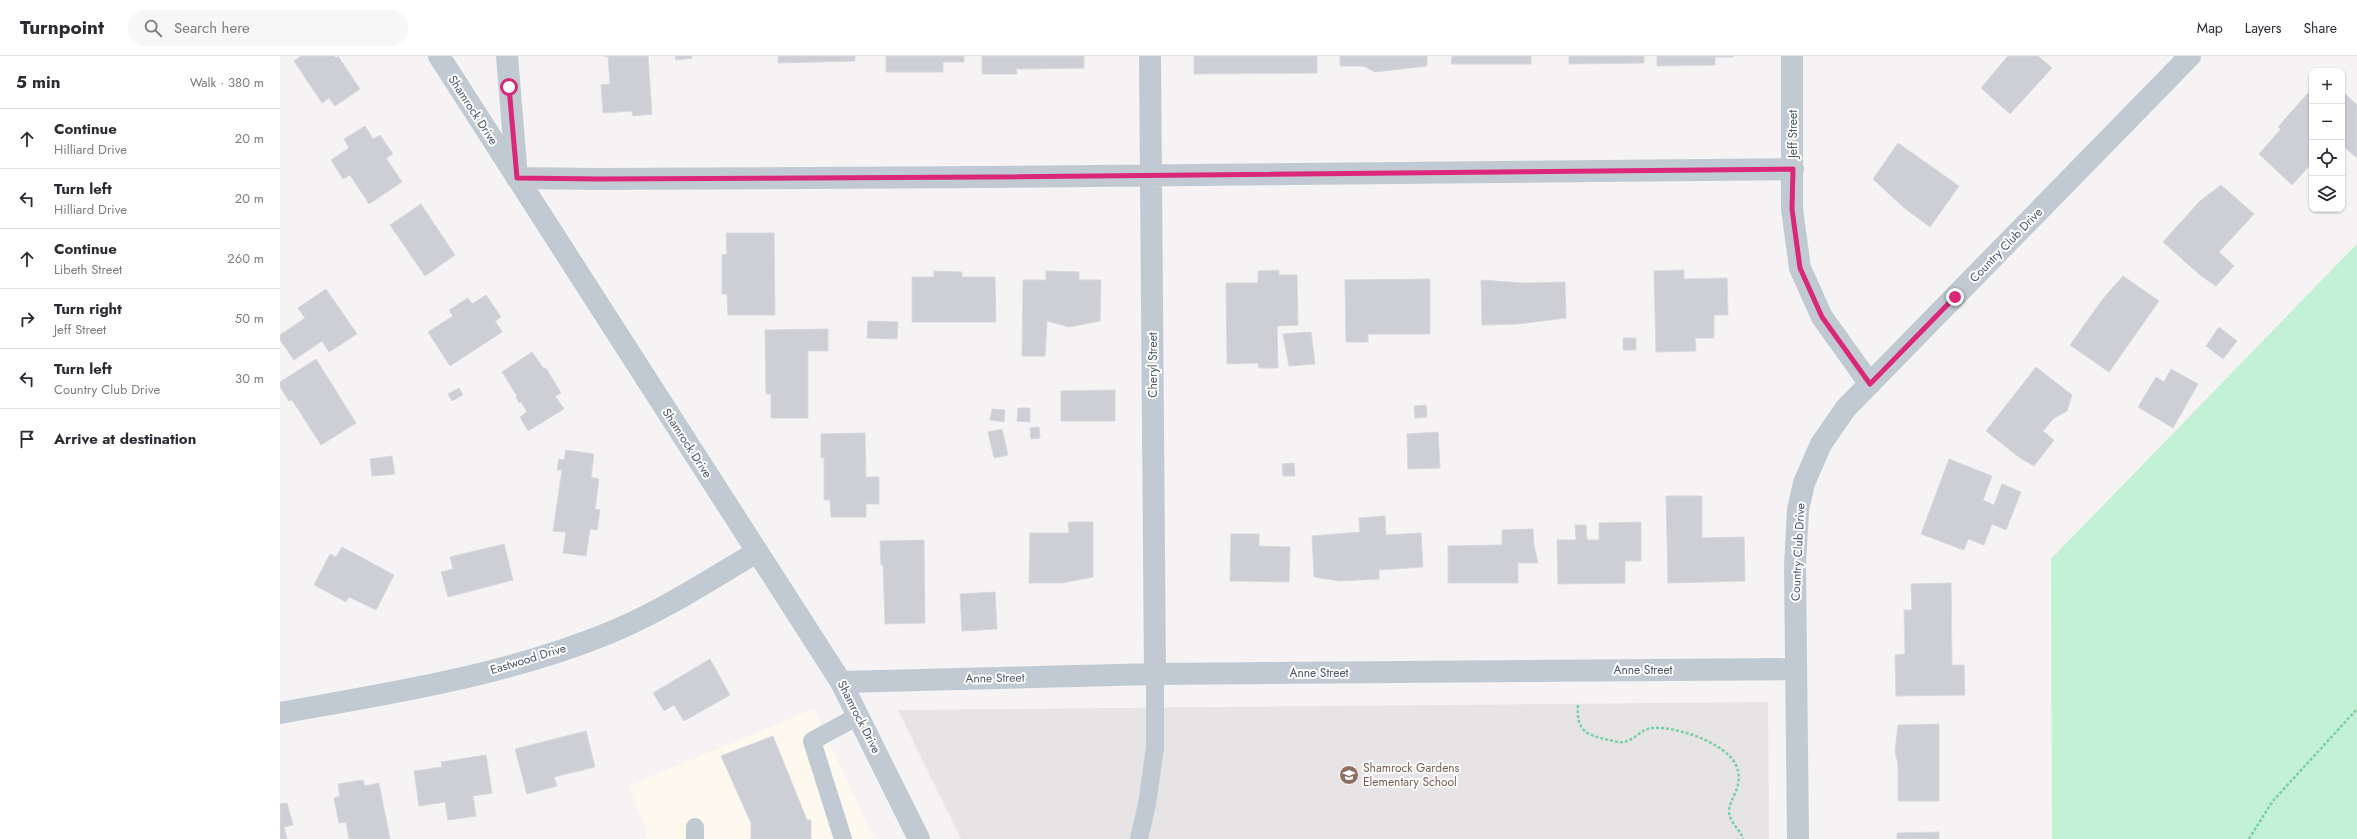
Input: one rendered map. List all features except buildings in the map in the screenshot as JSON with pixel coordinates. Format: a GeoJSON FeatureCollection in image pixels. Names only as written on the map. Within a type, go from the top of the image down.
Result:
{"type":"FeatureCollection","features":[{"type":"Feature","properties":{"kind":"street","name":"Shamrock Drive"},"geometry":{"type":"LineString","coordinates":[[439,56],[842,682],[919,839]]}},
{"type":"Feature","properties":{"kind":"street"},"geometry":{"type":"LineString","coordinates":[[507,56],[517,178],[598,179],[1793,169]]}},
{"type":"Feature","properties":{"kind":"street","name":"Cheryl Street"},"geometry":{"type":"LineString","coordinates":[[1150,56],[1155,674]]}},
{"type":"Feature","properties":{"kind":"street","name":"Jeff Street"},"geometry":{"type":"LineString","coordinates":[[1792,56],[1792,209],[1800,268],[1822,317],[1870,384]]}},
{"type":"Feature","properties":{"kind":"street","name":"Country Club Drive"},"geometry":{"type":"LineString","coordinates":[[1798,839],[1795,565],[1798,510],[1804,483],[1821,444],[1846,408],[2190,56]]}},
{"type":"Feature","properties":{"kind":"street","name":"Eastwood Drive"},"geometry":{"type":"LineString","coordinates":[[280,713],[418,687],[538,658],[609,633],[650,614],[757,552]]}},
{"type":"Feature","properties":{"kind":"street","name":"Anne Street"},"geometry":{"type":"LineString","coordinates":[[842,682],[1155,674],[1796,669]]}},
{"type":"Feature","properties":{"kind":"lane"},"geometry":{"type":"LineString","coordinates":[[1139,839],[1147,804],[1155,748],[1155,674]]}},
{"type":"Feature","properties":{"kind":"lane"},"geometry":{"type":"LineString","coordinates":[[843,839],[812,741],[858,716]]}},
{"type":"Feature","properties":{"kind":"path"},"geometry":{"type":"LineString","coordinates":[[1578,705],[1578,722],[1583,730],[1594,736],[1619,742],[1626,742],[1643,730],[1654,728],[1674,730],[1698,736],[1730,756],[1737,766],[1739,781],[1729,812],[1731,819],[1743,839]]}},
{"type":"Feature","properties":{"kind":"path"},"geometry":{"type":"LineString","coordinates":[[2249,839],[2272,802],[2357,709]]}},
{"type":"Feature","properties":{"kind":"shaded area","name":"Shamrock Gardens Elementary School"},"geometry":{"type":"Polygon","coordinates":[[[1768,702],[1769,839],[961,839],[898,710],[1768,702]]]}},
{"type":"Feature","properties":{"kind":"shaded area"},"geometry":{"type":"Polygon","coordinates":[[[814,709],[874,839],[645,839],[647,830],[628,786],[814,709]]]}},
{"type":"Feature","properties":{"kind":"green space"},"geometry":{"type":"Polygon","coordinates":[[[2357,244],[2357,839],[2052,839],[2051,559],[2357,244]]]}},
{"type":"Feature","properties":{"kind":"place","name":"Shamrock Gardens Elementary School"},"geometry":{"type":"Point","coordinates":[1349,775]}},
{"type":"Feature","properties":{"kind":"route"},"geometry":{"type":"LineString","coordinates":[[509,87],[517,178],[1027,177],[1793,169],[1792,209],[1800,268],[1822,317],[1870,384],[1955,297]]}}]}
